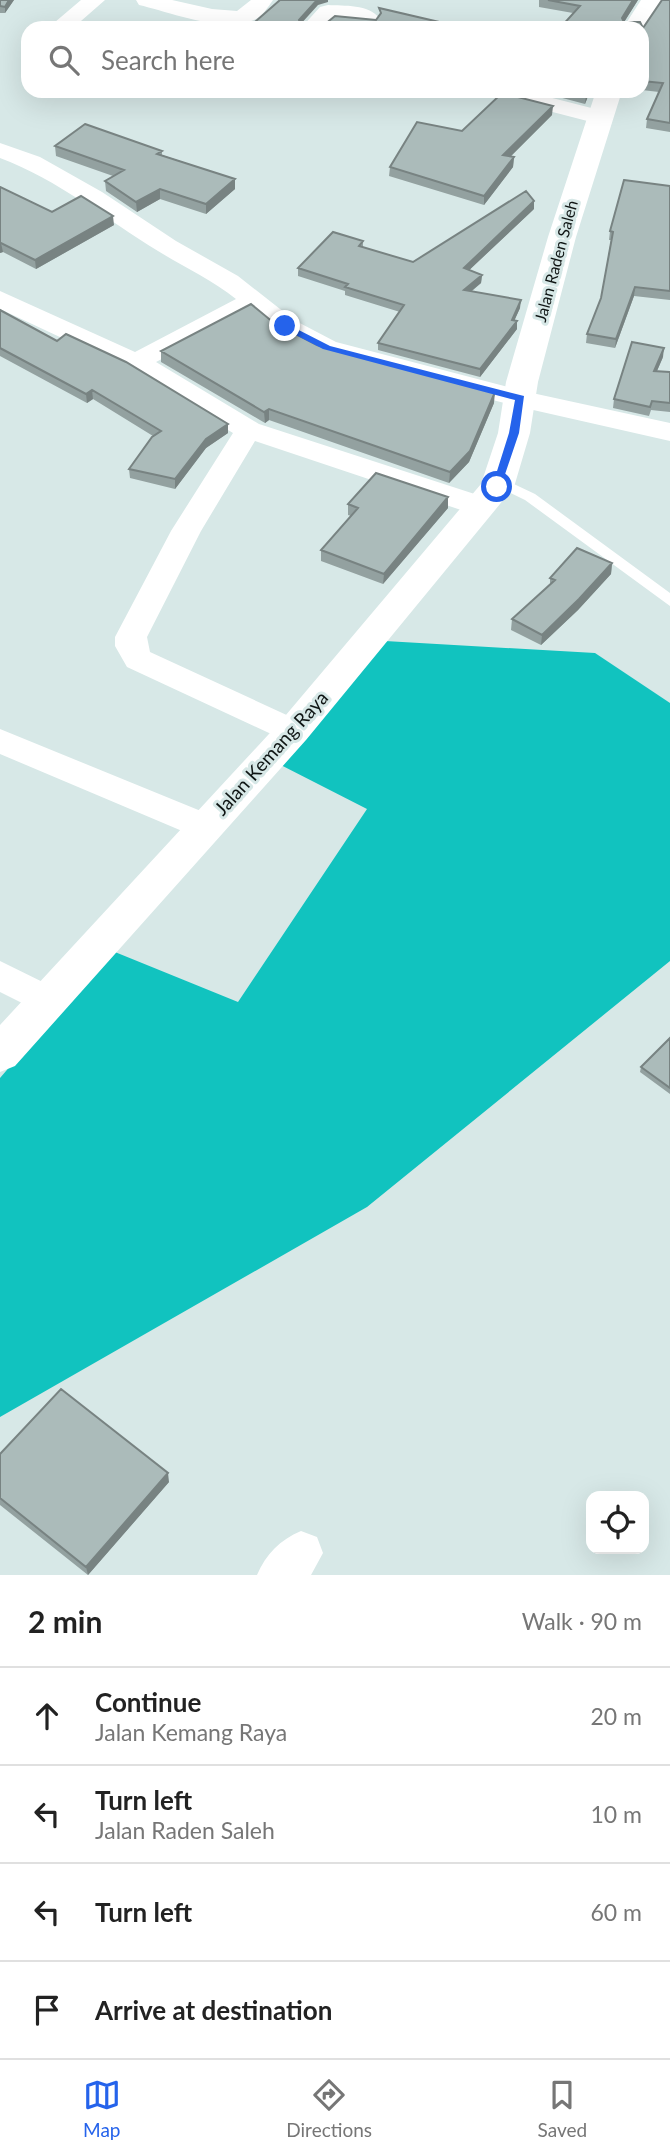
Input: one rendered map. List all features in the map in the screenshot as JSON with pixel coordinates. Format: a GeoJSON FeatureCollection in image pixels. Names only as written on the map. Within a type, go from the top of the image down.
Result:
{"type":"FeatureCollection","features":[{"type":"Feature","properties":{"kind":"street"},"geometry":{"type":"LineString","coordinates":[[68,21],[94,0]]}},
{"type":"Feature","properties":{"kind":"street"},"geometry":{"type":"LineString","coordinates":[[147,0],[229,18],[243,17],[251,13],[262,0]]}},
{"type":"Feature","properties":{"kind":"street"},"geometry":{"type":"LineString","coordinates":[[640,21],[653,0]]}},
{"type":"Feature","properties":{"kind":"street"},"geometry":{"type":"LineString","coordinates":[[319,21],[328,12],[369,16]]}},
{"type":"Feature","properties":{"kind":"street"},"geometry":{"type":"LineString","coordinates":[[555,98],[604,104]]}},
{"type":"Feature","properties":{"kind":"street","name":"Jalan Raden Saleh"},"geometry":{"type":"LineString","coordinates":[[517,416],[522,382],[562,237],[604,104]]}},
{"type":"Feature","properties":{"kind":"street"},"geometry":{"type":"LineString","coordinates":[[0,150],[32,162],[93,197],[167,246],[229,281],[251,302],[285,326],[327,348],[517,416],[670,432]]}},
{"type":"Feature","properties":{"kind":"street"},"geometry":{"type":"LineString","coordinates":[[0,299],[136,362],[249,430],[490,494]]}},
{"type":"Feature","properties":{"kind":"street"},"geometry":{"type":"LineString","coordinates":[[136,362],[251,302]]}},
{"type":"Feature","properties":{"kind":"street","name":"Jalan Kemang Raya"},"geometry":{"type":"LineString","coordinates":[[0,1054],[293,731],[490,494],[517,416]]}},
{"type":"Feature","properties":{"kind":"street"},"geometry":{"type":"LineString","coordinates":[[249,430],[204,496],[169,558],[131,637],[131,646],[138,659],[293,731]]}},
{"type":"Feature","properties":{"kind":"street"},"geometry":{"type":"LineString","coordinates":[[0,741],[206,827]]}},
{"type":"Feature","properties":{"kind":"street"},"geometry":{"type":"LineString","coordinates":[[0,975],[48,1001]]}},
{"type":"Feature","properties":{"kind":"lane"},"geometry":{"type":"LineString","coordinates":[[490,494],[530,497],[670,601]]}},
{"type":"Feature","properties":{"kind":"shaded area"},"geometry":{"type":"Polygon","coordinates":[[[385,641],[595,653],[670,703],[670,961],[367,1207],[0,1417],[0,1078],[110,950],[238,1002],[367,809],[269,759],[385,641]]]}},
{"type":"Feature","properties":{"kind":"building"},"geometry":{"type":"Polygon","coordinates":[[[0,0],[9,0],[5,7],[0,6],[0,0]]]}},
{"type":"Feature","properties":{"kind":"building"},"geometry":{"type":"Polygon","coordinates":[[[280,0],[317,0],[299,21],[256,21],[280,0]]]}},
{"type":"Feature","properties":{"kind":"building"},"geometry":{"type":"Polygon","coordinates":[[[548,0],[633,0],[622,18],[624,21],[566,21],[580,6],[548,0]]]}},
{"type":"Feature","properties":{"kind":"building"},"geometry":{"type":"Polygon","coordinates":[[[662,0],[670,0],[670,123],[647,119],[663,83],[649,82],[648,21],[662,0]]]}},
{"type":"Feature","properties":{"kind":"building"},"geometry":{"type":"Polygon","coordinates":[[[379,8],[435,21],[329,21],[335,16],[376,20],[381,13],[379,8]]]}},
{"type":"Feature","properties":{"kind":"building"},"geometry":{"type":"Polygon","coordinates":[[[497,98],[522,98],[553,106],[503,155],[514,157],[484,196],[390,167],[417,122],[462,131],[497,98]]]}},
{"type":"Feature","properties":{"kind":"building"},"geometry":{"type":"Polygon","coordinates":[[[85,124],[162,151],[157,154],[235,179],[206,204],[160,189],[136,202],[105,181],[124,170],[55,146],[85,124]]]}},
{"type":"Feature","properties":{"kind":"building"},"geometry":{"type":"Polygon","coordinates":[[[624,180],[670,186],[670,291],[635,287],[616,339],[587,334],[601,298],[613,232],[610,231],[624,180]]]}},
{"type":"Feature","properties":{"kind":"building"},"geometry":{"type":"Polygon","coordinates":[[[0,187],[52,212],[81,196],[113,216],[35,260],[0,243],[0,187]]]}},
{"type":"Feature","properties":{"kind":"building"},"geometry":{"type":"Polygon","coordinates":[[[526,191],[534,201],[464,268],[482,275],[464,290],[521,300],[512,320],[517,321],[480,369],[378,343],[404,305],[345,287],[348,284],[298,268],[333,232],[363,241],[359,246],[413,262],[526,191]]]}},
{"type":"Feature","properties":{"kind":"building"},"geometry":{"type":"Polygon","coordinates":[[[251,304],[274,323],[317,345],[495,392],[470,451],[450,472],[269,409],[264,412],[161,351],[251,304]]]}},
{"type":"Feature","properties":{"kind":"building"},"geometry":{"type":"Polygon","coordinates":[[[0,310],[57,341],[66,334],[126,362],[228,424],[206,439],[175,479],[129,469],[152,437],[161,431],[92,390],[86,394],[0,348],[0,310]]]}},
{"type":"Feature","properties":{"kind":"building"},"geometry":{"type":"Polygon","coordinates":[[[632,342],[664,348],[654,371],[670,372],[670,403],[652,401],[650,407],[614,399],[632,342]]]}},
{"type":"Feature","properties":{"kind":"building"},"geometry":{"type":"Polygon","coordinates":[[[376,473],[448,497],[384,574],[321,550],[358,508],[348,504],[376,473]]]}},
{"type":"Feature","properties":{"kind":"building"},"geometry":{"type":"Polygon","coordinates":[[[577,548],[612,563],[542,635],[512,619],[555,580],[550,578],[577,548]]]}},
{"type":"Feature","properties":{"kind":"building"},"geometry":{"type":"Polygon","coordinates":[[[670,1038],[670,1088],[641,1067],[670,1038]]]}},
{"type":"Feature","properties":{"kind":"building"},"geometry":{"type":"Polygon","coordinates":[[[61,1389],[168,1473],[86,1567],[0,1498],[0,1454],[61,1389]]]}},
{"type":"Feature","properties":{"kind":"route"},"geometry":{"type":"LineString","coordinates":[[285,326],[327,348],[520,398],[514,433],[497,487]]}}]}
